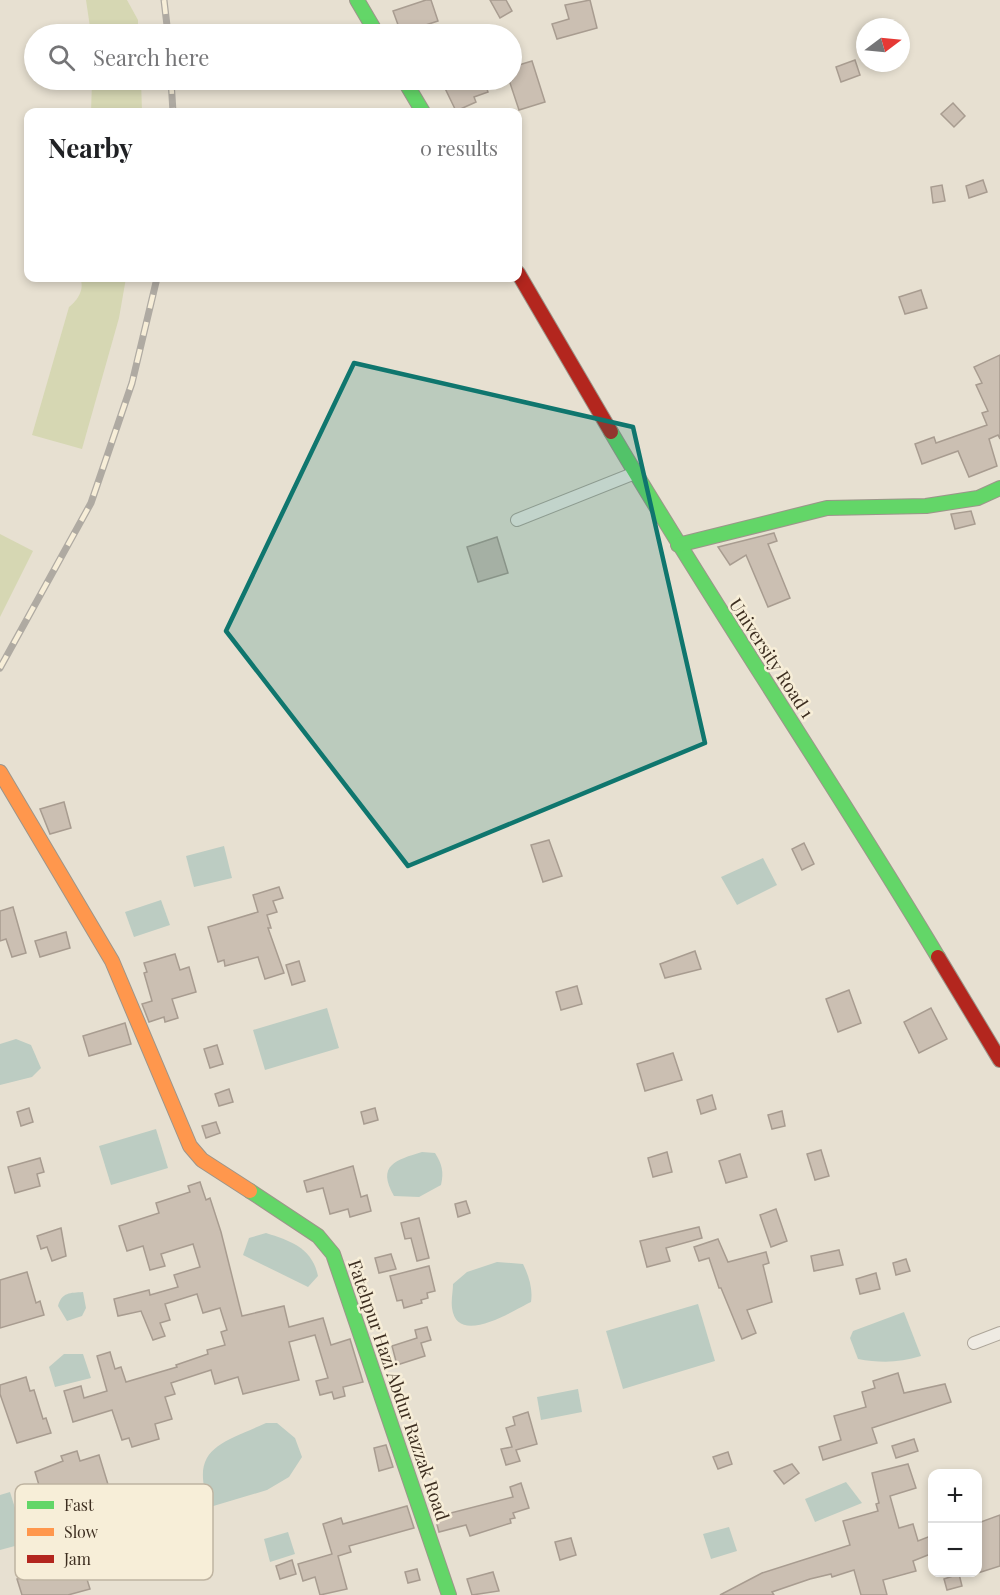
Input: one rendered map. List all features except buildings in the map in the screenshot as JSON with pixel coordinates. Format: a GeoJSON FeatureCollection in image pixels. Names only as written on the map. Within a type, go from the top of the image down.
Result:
{"type":"FeatureCollection","features":[{"type":"Feature","properties":{"kind":"street"},"geometry":{"type":"LineString","coordinates":[[357,0],[371,24]]}},
{"type":"Feature","properties":{"kind":"street"},"geometry":{"type":"LineString","coordinates":[[410,90],[421,108]]}},
{"type":"Feature","properties":{"kind":"street","name":"University Road 1"},"geometry":{"type":"LineString","coordinates":[[522,280],[678,545],[887,871],[1000,1060]]}},
{"type":"Feature","properties":{"kind":"street"},"geometry":{"type":"LineString","coordinates":[[517,520],[635,473]]}},
{"type":"Feature","properties":{"kind":"street"},"geometry":{"type":"LineString","coordinates":[[678,545],[827,508],[926,506],[978,498],[1000,488]]}},
{"type":"Feature","properties":{"kind":"street","name":"Fatehpur Hazi Abdur Razzak Road"},"geometry":{"type":"LineString","coordinates":[[0,772],[112,961],[179,1125],[190,1146],[202,1160],[318,1236],[333,1254],[450,1595]]}},
{"type":"Feature","properties":{"kind":"street"},"geometry":{"type":"LineString","coordinates":[[974,1343],[1000,1333]]}},
{"type":"Feature","properties":{"kind":"highlighted area"},"geometry":{"type":"Polygon","coordinates":[[[354,363],[633,427],[705,743],[408,866],[226,631],[354,363]]]}},
{"type":"Feature","properties":{"kind":"green space"},"geometry":{"type":"Polygon","coordinates":[[[86,0],[127,0],[138,20],[138,24],[90,24],[86,0]]]}},
{"type":"Feature","properties":{"kind":"green space"},"geometry":{"type":"Polygon","coordinates":[[[92,90],[141,90],[142,108],[91,108],[92,90]]]}},
{"type":"Feature","properties":{"kind":"green space"},"geometry":{"type":"Polygon","coordinates":[[[81,282],[125,282],[119,318],[82,449],[32,435],[69,307],[78,298],[81,282]]]}},
{"type":"Feature","properties":{"kind":"green space"},"geometry":{"type":"Polygon","coordinates":[[[0,534],[33,551],[0,617],[0,534]]]}},
{"type":"Feature","properties":{"kind":"shaded area"},"geometry":{"type":"Polygon","coordinates":[[[224,846],[232,878],[194,887],[186,856],[224,846]]]}},
{"type":"Feature","properties":{"kind":"shaded area"},"geometry":{"type":"Polygon","coordinates":[[[763,858],[777,885],[737,905],[721,877],[763,858]]]}},
{"type":"Feature","properties":{"kind":"shaded area"},"geometry":{"type":"Polygon","coordinates":[[[161,900],[170,925],[134,937],[125,912],[161,900]]]}},
{"type":"Feature","properties":{"kind":"shaded area"},"geometry":{"type":"Polygon","coordinates":[[[327,1008],[339,1048],[265,1070],[253,1030],[327,1008]]]}},
{"type":"Feature","properties":{"kind":"shaded area"},"geometry":{"type":"Polygon","coordinates":[[[16,1039],[31,1045],[41,1068],[32,1077],[0,1085],[0,1044],[16,1039]]]}},
{"type":"Feature","properties":{"kind":"shaded area"},"geometry":{"type":"Polygon","coordinates":[[[156,1129],[168,1168],[111,1185],[99,1146],[156,1129]]]}},
{"type":"Feature","properties":{"kind":"shaded area"},"geometry":{"type":"Polygon","coordinates":[[[422,1152],[435,1153],[441,1165],[441,1185],[419,1197],[394,1196],[389,1186],[388,1171],[397,1161],[422,1152]]]}},
{"type":"Feature","properties":{"kind":"shaded area"},"geometry":{"type":"Polygon","coordinates":[[[266,1233],[284,1239],[306,1252],[318,1276],[308,1287],[243,1255],[249,1238],[266,1233]]]}},
{"type":"Feature","properties":{"kind":"shaded area"},"geometry":{"type":"Polygon","coordinates":[[[497,1262],[523,1264],[530,1283],[531,1302],[486,1323],[474,1326],[464,1325],[456,1319],[452,1308],[453,1284],[467,1272],[497,1262]]]}},
{"type":"Feature","properties":{"kind":"shaded area"},"geometry":{"type":"Polygon","coordinates":[[[83,1292],[86,1308],[82,1316],[67,1321],[58,1306],[60,1301],[67,1294],[83,1292]]]}},
{"type":"Feature","properties":{"kind":"shaded area"},"geometry":{"type":"Polygon","coordinates":[[[698,1304],[715,1361],[623,1389],[606,1331],[698,1304]]]}},
{"type":"Feature","properties":{"kind":"shaded area"},"geometry":{"type":"Polygon","coordinates":[[[904,1312],[921,1356],[890,1362],[858,1359],[850,1338],[853,1331],[904,1312]]]}},
{"type":"Feature","properties":{"kind":"shaded area"},"geometry":{"type":"Polygon","coordinates":[[[64,1354],[83,1354],[91,1378],[55,1387],[49,1367],[64,1354]]]}},
{"type":"Feature","properties":{"kind":"shaded area"},"geometry":{"type":"Polygon","coordinates":[[[578,1389],[582,1412],[541,1420],[537,1397],[578,1389]]]}},
{"type":"Feature","properties":{"kind":"shaded area"},"geometry":{"type":"Polygon","coordinates":[[[266,1423],[277,1423],[295,1438],[302,1457],[289,1477],[267,1490],[213,1506],[213,1484],[204,1484],[203,1472],[206,1460],[222,1443],[266,1423]]]}},
{"type":"Feature","properties":{"kind":"shaded area"},"geometry":{"type":"Polygon","coordinates":[[[846,1482],[862,1503],[815,1522],[805,1499],[846,1482]]]}},
{"type":"Feature","properties":{"kind":"shaded area"},"geometry":{"type":"Polygon","coordinates":[[[10,1492],[15,1508],[15,1546],[0,1550],[0,1495],[10,1492]]]}},
{"type":"Feature","properties":{"kind":"shaded area"},"geometry":{"type":"Polygon","coordinates":[[[729,1527],[737,1551],[711,1559],[703,1534],[729,1527]]]}},
{"type":"Feature","properties":{"kind":"shaded area"},"geometry":{"type":"Polygon","coordinates":[[[288,1532],[295,1554],[270,1562],[264,1539],[288,1532]]]}},
{"type":"Feature","properties":{"kind":"railway"},"geometry":{"type":"LineString","coordinates":[[164,0],[167,24]]}},
{"type":"Feature","properties":{"kind":"railway"},"geometry":{"type":"LineString","coordinates":[[172,90],[173,108]]}},
{"type":"Feature","properties":{"kind":"railway"},"geometry":{"type":"LineString","coordinates":[[0,668],[91,503],[132,383],[156,282]]}},
{"type":"Feature","properties":{"kind":"traffic: fast"},"geometry":{"type":"LineString","coordinates":[[357,0],[371,24]]}},
{"type":"Feature","properties":{"kind":"traffic: fast"},"geometry":{"type":"LineString","coordinates":[[410,90],[421,108]]}},
{"type":"Feature","properties":{"kind":"traffic: fast"},"geometry":{"type":"LineString","coordinates":[[611,432],[691,564],[938,957]]}},
{"type":"Feature","properties":{"kind":"traffic: fast"},"geometry":{"type":"LineString","coordinates":[[678,545],[827,508],[926,506],[978,498],[1000,488]]}},
{"type":"Feature","properties":{"kind":"traffic: fast"},"geometry":{"type":"LineString","coordinates":[[250,1191],[318,1236],[333,1254],[449,1595]]}},
{"type":"Feature","properties":{"kind":"traffic: slow"},"geometry":{"type":"LineString","coordinates":[[0,772],[112,961],[190,1146],[202,1160],[250,1191]]}},
{"type":"Feature","properties":{"kind":"traffic: jam"},"geometry":{"type":"LineString","coordinates":[[522,280],[611,432]]}},
{"type":"Feature","properties":{"kind":"traffic: jam"},"geometry":{"type":"LineString","coordinates":[[938,957],[1000,1060]]}}]}
